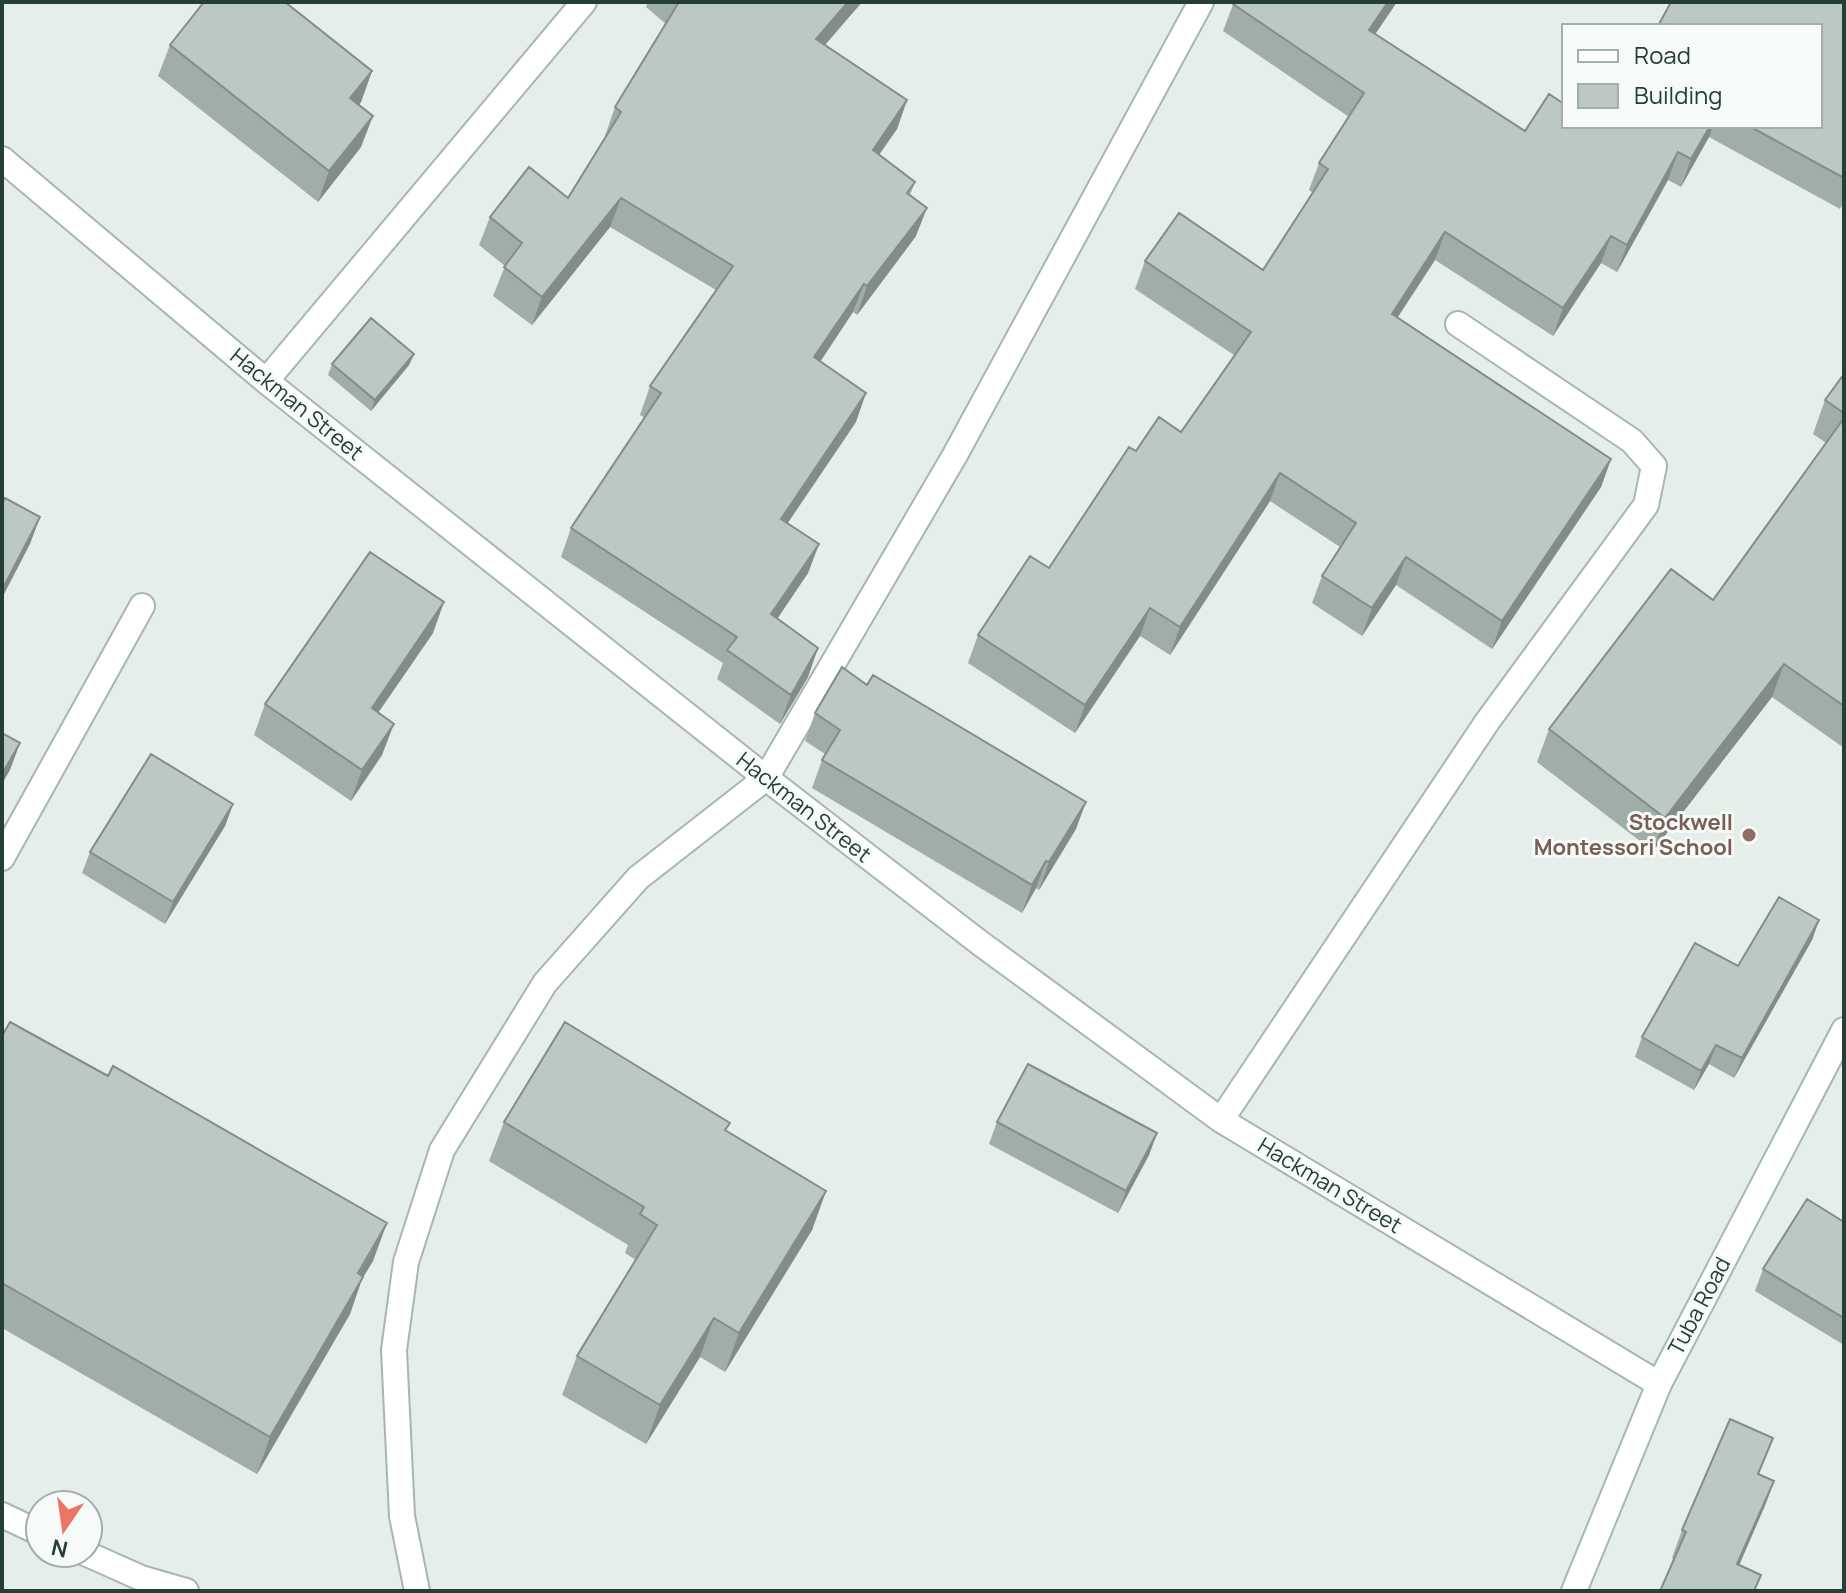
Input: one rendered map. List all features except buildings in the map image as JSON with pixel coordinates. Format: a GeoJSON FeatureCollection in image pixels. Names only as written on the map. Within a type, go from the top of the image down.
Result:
{"type":"FeatureCollection","features":[{"type":"Feature","properties":{"kind":"street"},"geometry":{"type":"LineString","coordinates":[[266,381],[584,2]]}},
{"type":"Feature","properties":{"kind":"street"},"geometry":{"type":"LineString","coordinates":[[417,1591],[402,1516],[394,1350],[406,1262],[442,1150],[545,983],[638,878],[766,778],[955,455],[1201,2]]}},
{"type":"Feature","properties":{"kind":"street","name":"Hackman Street"},"geometry":{"type":"LineString","coordinates":[[2,159],[266,381],[766,778],[980,943],[1221,1120],[1659,1384]]}},
{"type":"Feature","properties":{"kind":"street"},"geometry":{"type":"LineString","coordinates":[[1221,1120],[1487,722],[1646,505],[1654,466],[1632,441],[1458,324]]}},
{"type":"Feature","properties":{"kind":"street"},"geometry":{"type":"LineString","coordinates":[[2,858],[142,606]]}},
{"type":"Feature","properties":{"kind":"street","name":"Tuba Road"},"geometry":{"type":"LineString","coordinates":[[1574,1591],[1659,1384],[1844,1030]]}},
{"type":"Feature","properties":{"kind":"street"},"geometry":{"type":"LineString","coordinates":[[2,1515],[24,1525]]}},
{"type":"Feature","properties":{"kind":"street"},"geometry":{"type":"LineString","coordinates":[[104,1561],[141,1578],[186,1591]]}},
{"type":"Feature","properties":{"kind":"place","name":"Stockwell Montessori School"},"geometry":{"type":"Point","coordinates":[1749,835]}}]}
